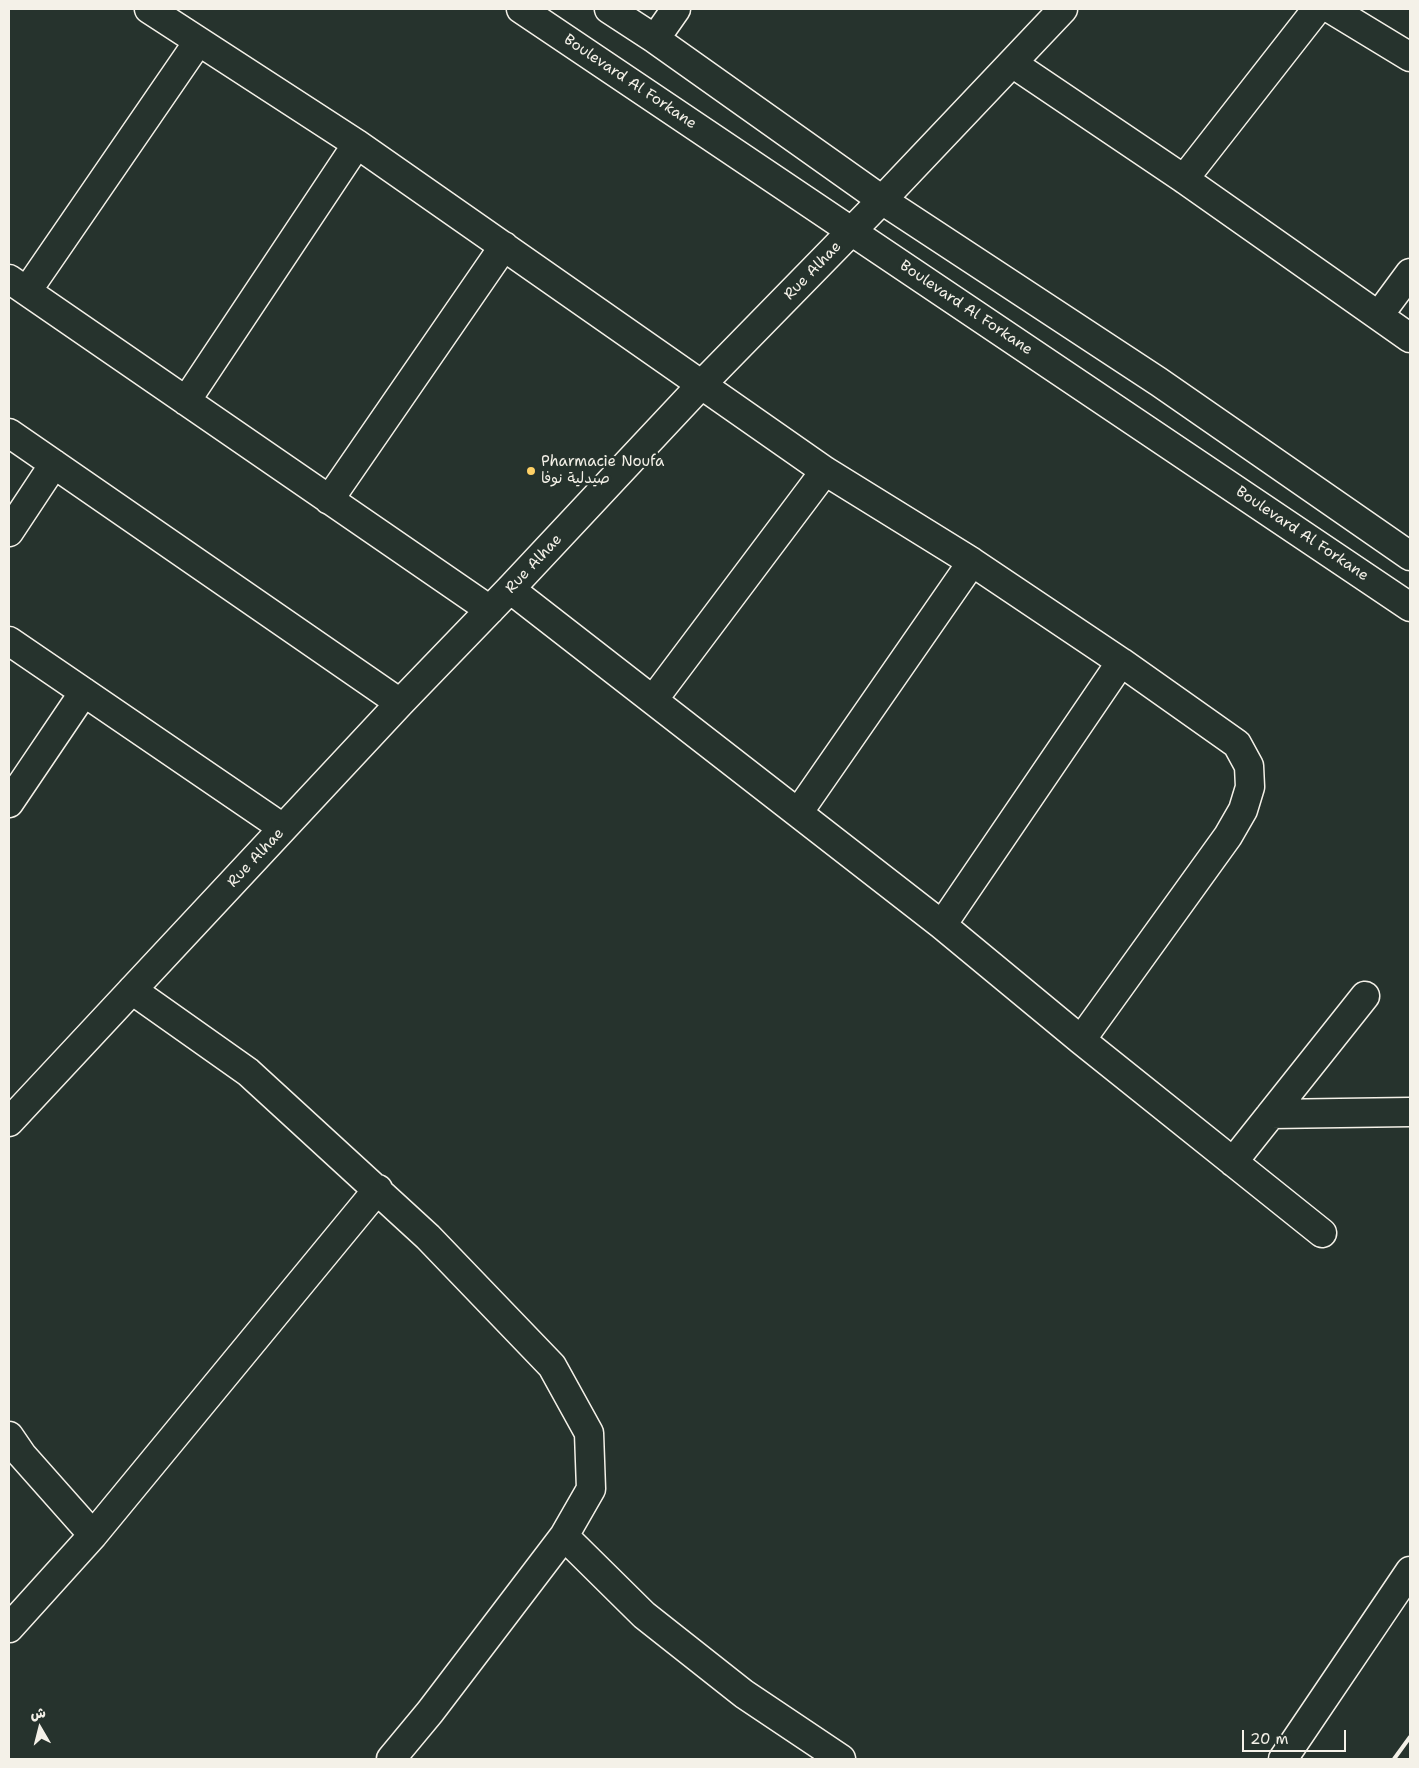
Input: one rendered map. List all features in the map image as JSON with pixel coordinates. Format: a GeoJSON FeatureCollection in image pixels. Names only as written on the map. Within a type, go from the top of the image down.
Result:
{"type":"FeatureCollection","features":[{"type":"Feature","properties":{"kind":"street"},"geometry":{"type":"LineString","coordinates":[[149,9],[357,144],[825,470],[972,562],[1121,662],[1237,744],[1249,766],[1250,787],[1243,810],[1228,836],[1081,1040]]}},
{"type":"Feature","properties":{"kind":"street","name":"Boulevard Al Forkane"},"geometry":{"type":"LineString","coordinates":[[521,9],[1410,607]]}},
{"type":"Feature","properties":{"kind":"street"},"geometry":{"type":"LineString","coordinates":[[609,9],[655,39],[882,200],[1159,382],[1410,556]]}},
{"type":"Feature","properties":{"kind":"street"},"geometry":{"type":"LineString","coordinates":[[655,39],[676,9]]}},
{"type":"Feature","properties":{"kind":"street","name":"Rue Alhae"},"geometry":{"type":"LineString","coordinates":[[9,1122],[400,703],[510,589],[702,384],[852,232],[1063,9]]}},
{"type":"Feature","properties":{"kind":"street"},"geometry":{"type":"LineString","coordinates":[[1184,179],[1317,9]]}},
{"type":"Feature","properties":{"kind":"street"},"geometry":{"type":"LineString","coordinates":[[1331,9],[1410,57]]}},
{"type":"Feature","properties":{"kind":"street"},"geometry":{"type":"LineString","coordinates":[[198,42],[18,285],[490,610]]}},
{"type":"Feature","properties":{"kind":"street"},"geometry":{"type":"LineString","coordinates":[[1012,63],[1184,179],[1410,338]]}},
{"type":"Feature","properties":{"kind":"street"},"geometry":{"type":"LineString","coordinates":[[186,401],[357,144]]}},
{"type":"Feature","properties":{"kind":"street"},"geometry":{"type":"LineString","coordinates":[[329,500],[504,246]]}},
{"type":"Feature","properties":{"kind":"street"},"geometry":{"type":"LineString","coordinates":[[1379,316],[1410,273]]}},
{"type":"Feature","properties":{"kind":"street"},"geometry":{"type":"LineString","coordinates":[[9,433],[400,703]]}},
{"type":"Feature","properties":{"kind":"street"},"geometry":{"type":"LineString","coordinates":[[9,532],[54,464]]}},
{"type":"Feature","properties":{"kind":"street"},"geometry":{"type":"LineString","coordinates":[[654,700],[825,470]]}},
{"type":"Feature","properties":{"kind":"street"},"geometry":{"type":"LineString","coordinates":[[798,813],[972,562]]}},
{"type":"Feature","properties":{"kind":"street"},"geometry":{"type":"LineString","coordinates":[[510,589],[942,925],[1081,1040],[1322,1233]]}},
{"type":"Feature","properties":{"kind":"street"},"geometry":{"type":"LineString","coordinates":[[9,641],[283,828]]}},
{"type":"Feature","properties":{"kind":"street"},"geometry":{"type":"LineString","coordinates":[[942,925],[1121,662]]}},
{"type":"Feature","properties":{"kind":"street"},"geometry":{"type":"LineString","coordinates":[[9,803],[84,692]]}},
{"type":"Feature","properties":{"kind":"street"},"geometry":{"type":"LineString","coordinates":[[132,990],[248,1072],[378,1189],[428,1237],[552,1366],[589,1433],[591,1489],[564,1536],[430,1712],[391,1759]]}},
{"type":"Feature","properties":{"kind":"street"},"geometry":{"type":"LineString","coordinates":[[1233,1162],[1365,996]]}},
{"type":"Feature","properties":{"kind":"street"},"geometry":{"type":"LineString","coordinates":[[1271,1114],[1410,1112]]}},
{"type":"Feature","properties":{"kind":"street"},"geometry":{"type":"LineString","coordinates":[[9,1628],[93,1535],[378,1189]]}},
{"type":"Feature","properties":{"kind":"street"},"geometry":{"type":"LineString","coordinates":[[9,1436],[22,1455],[93,1535]]}},
{"type":"Feature","properties":{"kind":"street"},"geometry":{"type":"LineString","coordinates":[[564,1536],[644,1615],[744,1694],[839,1758]]}},
{"type":"Feature","properties":{"kind":"street"},"geometry":{"type":"LineString","coordinates":[[1283,1759],[1410,1571]]}},
{"type":"Feature","properties":{"kind":"railway"},"geometry":{"type":"LineString","coordinates":[[1394,1759],[1410,1737]]}},
{"type":"Feature","properties":{"kind":"place","name":"Pharmacie Noufa صيدلية نوفا"},"geometry":{"type":"Point","coordinates":[531,471]}}]}
